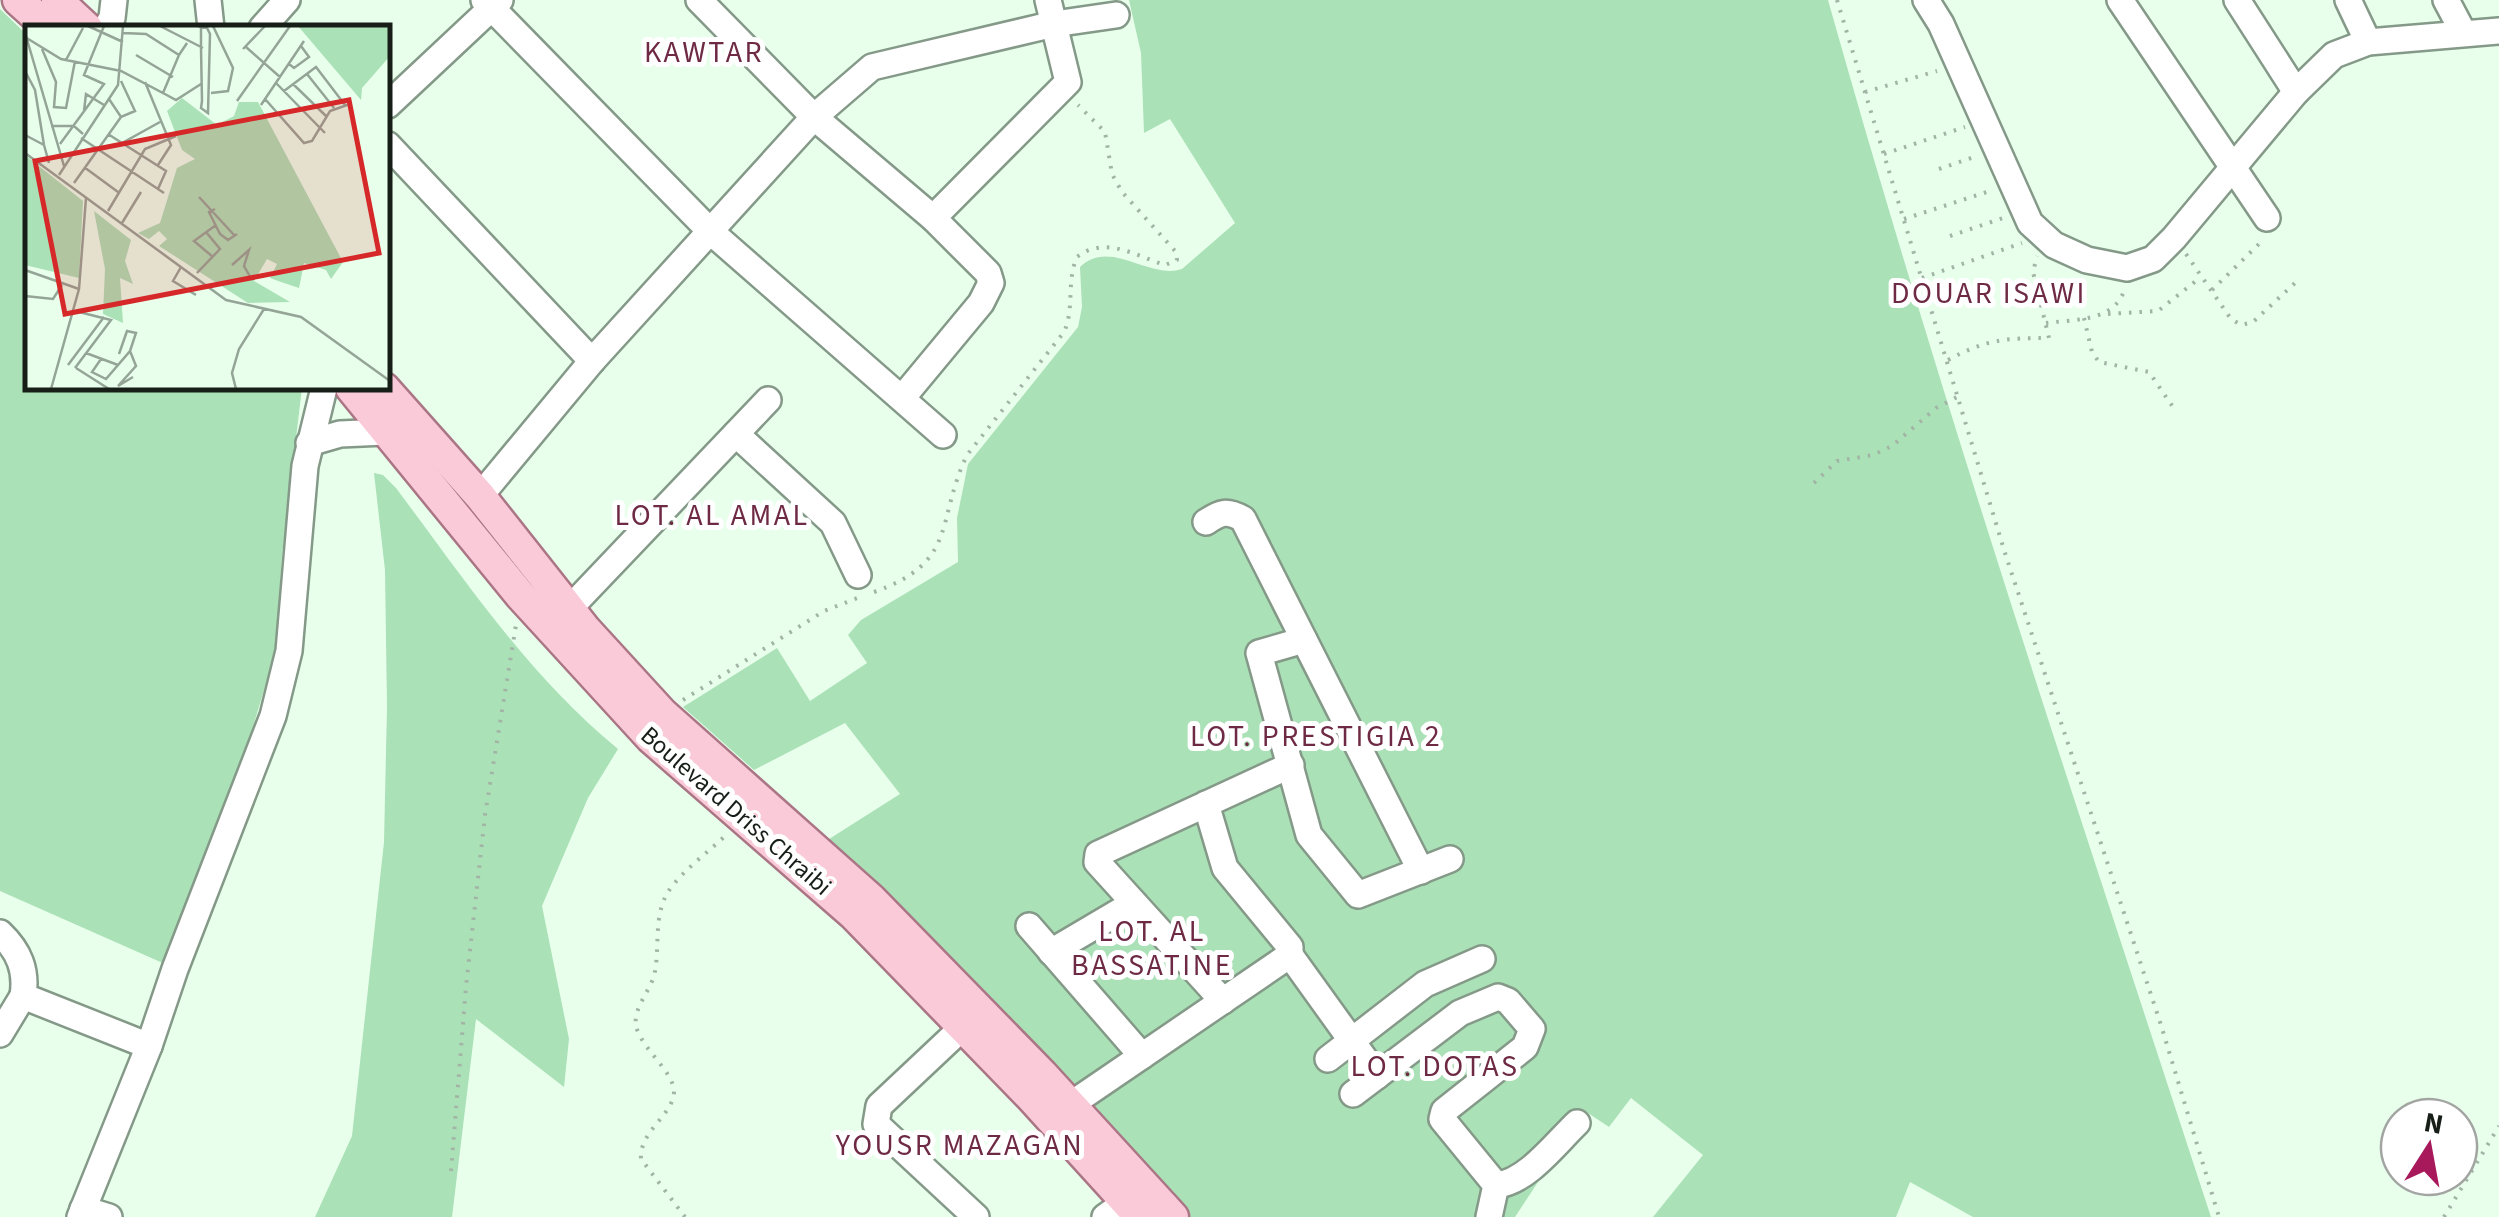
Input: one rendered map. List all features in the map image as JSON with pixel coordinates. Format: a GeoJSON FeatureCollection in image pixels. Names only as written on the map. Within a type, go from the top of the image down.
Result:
{"type":"FeatureCollection","features":[{"type":"Feature","properties":{"kind":"main road"},"geometry":{"type":"LineString","coordinates":[[18,0],[45,25]]}},
{"type":"Feature","properties":{"kind":"main road"},"geometry":{"type":"LineString","coordinates":[[58,0],[84,25]]}},
{"type":"Feature","properties":{"kind":"main road","name":"Boulevard Driss Chraibi"},"geometry":{"type":"LineString","coordinates":[[353,390],[520,595],[651,738],[742,817],[821,870]]}},
{"type":"Feature","properties":{"kind":"main road","name":"Boulevard Driss Chraibi"},"geometry":{"type":"LineString","coordinates":[[386,390],[480,496],[569,609],[662,713],[821,870],[1070,1105],[1172,1217]]}},
{"type":"Feature","properties":{"kind":"main road","name":"Boulevard Driss Chraibi"},"geometry":{"type":"LineString","coordinates":[[862,907],[1124,1212]]}},
{"type":"Feature","properties":{"kind":"street"},"geometry":{"type":"LineString","coordinates":[[108,25],[114,0]]}},
{"type":"Feature","properties":{"kind":"street"},"geometry":{"type":"LineString","coordinates":[[208,0],[210,25]]}},
{"type":"Feature","properties":{"kind":"street"},"geometry":{"type":"LineString","coordinates":[[265,25],[287,0]]}},
{"type":"Feature","properties":{"kind":"street"},"geometry":{"type":"LineString","coordinates":[[699,0],[814,118],[932,218],[988,273],[991,283],[980,303],[902,397]]}},
{"type":"Feature","properties":{"kind":"street"},"geometry":{"type":"LineString","coordinates":[[1926,0],[2030,223],[2047,238],[2087,260],[2127,268],[2153,260],[2296,92],[2334,55],[2368,42],[2499,31]]}},
{"type":"Feature","properties":{"kind":"street"},"geometry":{"type":"LineString","coordinates":[[2120,0],[2267,218]]}},
{"type":"Feature","properties":{"kind":"street"},"geometry":{"type":"LineString","coordinates":[[2237,0],[2296,92]]}},
{"type":"Feature","properties":{"kind":"street"},"geometry":{"type":"LineString","coordinates":[[2348,0],[2368,42]]}},
{"type":"Feature","properties":{"kind":"street"},"geometry":{"type":"LineString","coordinates":[[2446,0],[2462,32]]}},
{"type":"Feature","properties":{"kind":"street"},"geometry":{"type":"LineString","coordinates":[[390,102],[492,3],[711,232],[942,435]]}},
{"type":"Feature","properties":{"kind":"street"},"geometry":{"type":"LineString","coordinates":[[932,218],[1068,82],[1051,12]]}},
{"type":"Feature","properties":{"kind":"street"},"geometry":{"type":"LineString","coordinates":[[480,496],[592,361],[814,118],[872,66],[1051,12],[1116,15]]}},
{"type":"Feature","properties":{"kind":"street"},"geometry":{"type":"LineString","coordinates":[[390,147],[592,361]]}},
{"type":"Feature","properties":{"kind":"street"},"geometry":{"type":"LineString","coordinates":[[109,1217],[81,1213],[272,716],[289,651],[297,530],[309,443],[323,390]]}},
{"type":"Feature","properties":{"kind":"street"},"geometry":{"type":"LineString","coordinates":[[569,609],[768,400]]}},
{"type":"Feature","properties":{"kind":"street"},"geometry":{"type":"LineString","coordinates":[[309,443],[340,434],[385,432]]}},
{"type":"Feature","properties":{"kind":"street"},"geometry":{"type":"LineString","coordinates":[[736,434],[833,523],[858,574]]}},
{"type":"Feature","properties":{"kind":"street"},"geometry":{"type":"LineString","coordinates":[[1206,522],[1230,512],[1242,519],[1420,871]]}},
{"type":"Feature","properties":{"kind":"street"},"geometry":{"type":"LineString","coordinates":[[1304,640],[1259,654],[1309,836],[1358,894],[1450,859]]}},
{"type":"Feature","properties":{"kind":"street"},"geometry":{"type":"LineString","coordinates":[[1223,1000],[1096,862],[1098,854],[1291,765]]}},
{"type":"Feature","properties":{"kind":"street"},"geometry":{"type":"LineString","coordinates":[[1206,804],[1225,868],[1290,947],[1290,954],[1377,1076]]}},
{"type":"Feature","properties":{"kind":"street"},"geometry":{"type":"LineString","coordinates":[[1051,952],[1134,903]]}},
{"type":"Feature","properties":{"kind":"street"},"geometry":{"type":"LineString","coordinates":[[1029,926],[1142,1056]]}},
{"type":"Feature","properties":{"kind":"street"},"geometry":{"type":"LineString","coordinates":[[0,933],[14,946],[25,980],[22,996],[0,1034]]}},
{"type":"Feature","properties":{"kind":"street"},"geometry":{"type":"LineString","coordinates":[[1070,1105],[1290,954]]}},
{"type":"Feature","properties":{"kind":"street"},"geometry":{"type":"LineString","coordinates":[[1328,1059],[1426,984],[1482,959]]}},
{"type":"Feature","properties":{"kind":"street"},"geometry":{"type":"LineString","coordinates":[[22,996],[148,1046]]}},
{"type":"Feature","properties":{"kind":"street"},"geometry":{"type":"LineString","coordinates":[[1354,1094],[1460,1013],[1498,997],[1508,1001],[1532,1029],[1525,1047],[1444,1111],[1442,1118],[1496,1185]]}},
{"type":"Feature","properties":{"kind":"street"},"geometry":{"type":"LineString","coordinates":[[963,1028],[880,1106],[876,1124],[976,1217]]}},
{"type":"Feature","properties":{"kind":"street"},"geometry":{"type":"LineString","coordinates":[[1496,1185],[1520,1177],[1577,1123]]}},
{"type":"Feature","properties":{"kind":"street"},"geometry":{"type":"LineString","coordinates":[[1489,1217],[1496,1185]]}},
{"type":"Feature","properties":{"kind":"path"},"geometry":{"type":"LineString","coordinates":[[1837,0],[2005,552],[2162,1025],[2218,1217]]}},
{"type":"Feature","properties":{"kind":"path"},"geometry":{"type":"LineString","coordinates":[[1865,92],[1959,64]]}},
{"type":"Feature","properties":{"kind":"path"},"geometry":{"type":"LineString","coordinates":[[662,713],[824,612],[888,587],[928,563],[938,547],[956,476],[967,455],[1064,332],[1072,314],[1072,270],[1077,257],[1098,247],[1134,252],[1166,265],[1177,260],[1176,252],[1122,192],[1112,174],[1105,132],[1079,106],[1068,82]]}},
{"type":"Feature","properties":{"kind":"path"},"geometry":{"type":"LineString","coordinates":[[1884,154],[1984,120]]}},
{"type":"Feature","properties":{"kind":"path"},"geometry":{"type":"LineString","coordinates":[[1939,170],[1998,150]]}},
{"type":"Feature","properties":{"kind":"path"},"geometry":{"type":"LineString","coordinates":[[1904,219],[2013,184]]}},
{"type":"Feature","properties":{"kind":"path"},"geometry":{"type":"LineString","coordinates":[[1950,236],[2025,211]]}},
{"type":"Feature","properties":{"kind":"path"},"geometry":{"type":"LineString","coordinates":[[1922,278],[2047,238]]}},
{"type":"Feature","properties":{"kind":"path"},"geometry":{"type":"LineString","coordinates":[[1948,360],[1978,344],[2005,338],[2049,338],[2033,272],[2047,238]]}},
{"type":"Feature","properties":{"kind":"path"},"geometry":{"type":"LineString","coordinates":[[2174,238],[2232,319],[2241,324],[2253,322],[2295,284]]}},
{"type":"Feature","properties":{"kind":"path"},"geometry":{"type":"LineString","coordinates":[[2212,290],[2259,244]]}},
{"type":"Feature","properties":{"kind":"path"},"geometry":{"type":"LineString","coordinates":[[2108,314],[2124,293],[2127,268]]}},
{"type":"Feature","properties":{"kind":"path"},"geometry":{"type":"LineString","coordinates":[[2046,323],[2158,311],[2202,276]]}},
{"type":"Feature","properties":{"kind":"path"},"geometry":{"type":"LineString","coordinates":[[2084,318],[2092,352],[2100,362],[2149,372],[2175,410]]}},
{"type":"Feature","properties":{"kind":"path"},"geometry":{"type":"LineString","coordinates":[[1814,483],[1836,461],[1873,455],[1892,446],[1936,408],[1959,396]]}},
{"type":"Feature","properties":{"kind":"path"},"geometry":{"type":"LineString","coordinates":[[451,1171],[485,814],[520,595]]}},
{"type":"Feature","properties":{"kind":"path"},"geometry":{"type":"LineString","coordinates":[[685,1217],[641,1158],[640,1148],[674,1091],[670,1078],[637,1030],[635,1018],[653,980],[660,918],[668,892],[742,817]]}},
{"type":"Feature","properties":{"kind":"path"},"geometry":{"type":"LineString","coordinates":[[2444,1217],[2499,1126]]}},
{"type":"Feature","properties":{"kind":"green space"},"geometry":{"type":"Polygon","coordinates":[[[1129,0],[1828,0],[1965,458],[2211,1217],[1973,1217],[1910,1182],[1896,1217],[1653,1217],[1703,1155],[1631,1098],[1609,1127],[1585,1111],[1515,1217],[1183,1217],[826,841],[900,794],[845,723],[754,770],[683,707],[777,648],[810,701],[867,663],[848,635],[861,620],[958,562],[957,518],[968,464],[1078,327],[1082,307],[1080,267],[1104,257],[1169,271],[1182,269],[1235,223],[1170,119],[1144,133],[1141,53],[1129,0]]]}},
{"type":"Feature","properties":{"kind":"green space"},"geometry":{"type":"Polygon","coordinates":[[[0,9],[25,33],[25,390],[302,390],[282,555],[276,650],[252,730],[165,964],[0,891],[0,9]]]}},
{"type":"Feature","properties":{"kind":"green space"},"geometry":{"type":"Polygon","coordinates":[[[374,473],[383,475],[396,488],[526,658],[618,749],[588,798],[542,906],[569,1039],[564,1087],[476,1019],[452,1217],[315,1217],[352,1136],[384,842],[385,570],[374,473]]]}},
{"type":"Feature","properties":{"kind":"district","name":"KAWTAR"},"geometry":{"type":"Point","coordinates":[704,52]}},
{"type":"Feature","properties":{"kind":"district","name":"DOUAR ISAWI"},"geometry":{"type":"Point","coordinates":[1989,293]}},
{"type":"Feature","properties":{"kind":"district","name":"LOT. AL AMAL"},"geometry":{"type":"Point","coordinates":[712,515]}},
{"type":"Feature","properties":{"kind":"district","name":"LOT. PRESTIGIA 2"},"geometry":{"type":"Point","coordinates":[1316,736]}},
{"type":"Feature","properties":{"kind":"district","name":"LOT. AL BASSATINE"},"geometry":{"type":"Point","coordinates":[1152,948]}},
{"type":"Feature","properties":{"kind":"district","name":"LOT. DOTAS"},"geometry":{"type":"Point","coordinates":[1435,1066]}},
{"type":"Feature","properties":{"kind":"district","name":"YOUSR MAZAGAN"},"geometry":{"type":"Point","coordinates":[960,1145]}}]}
